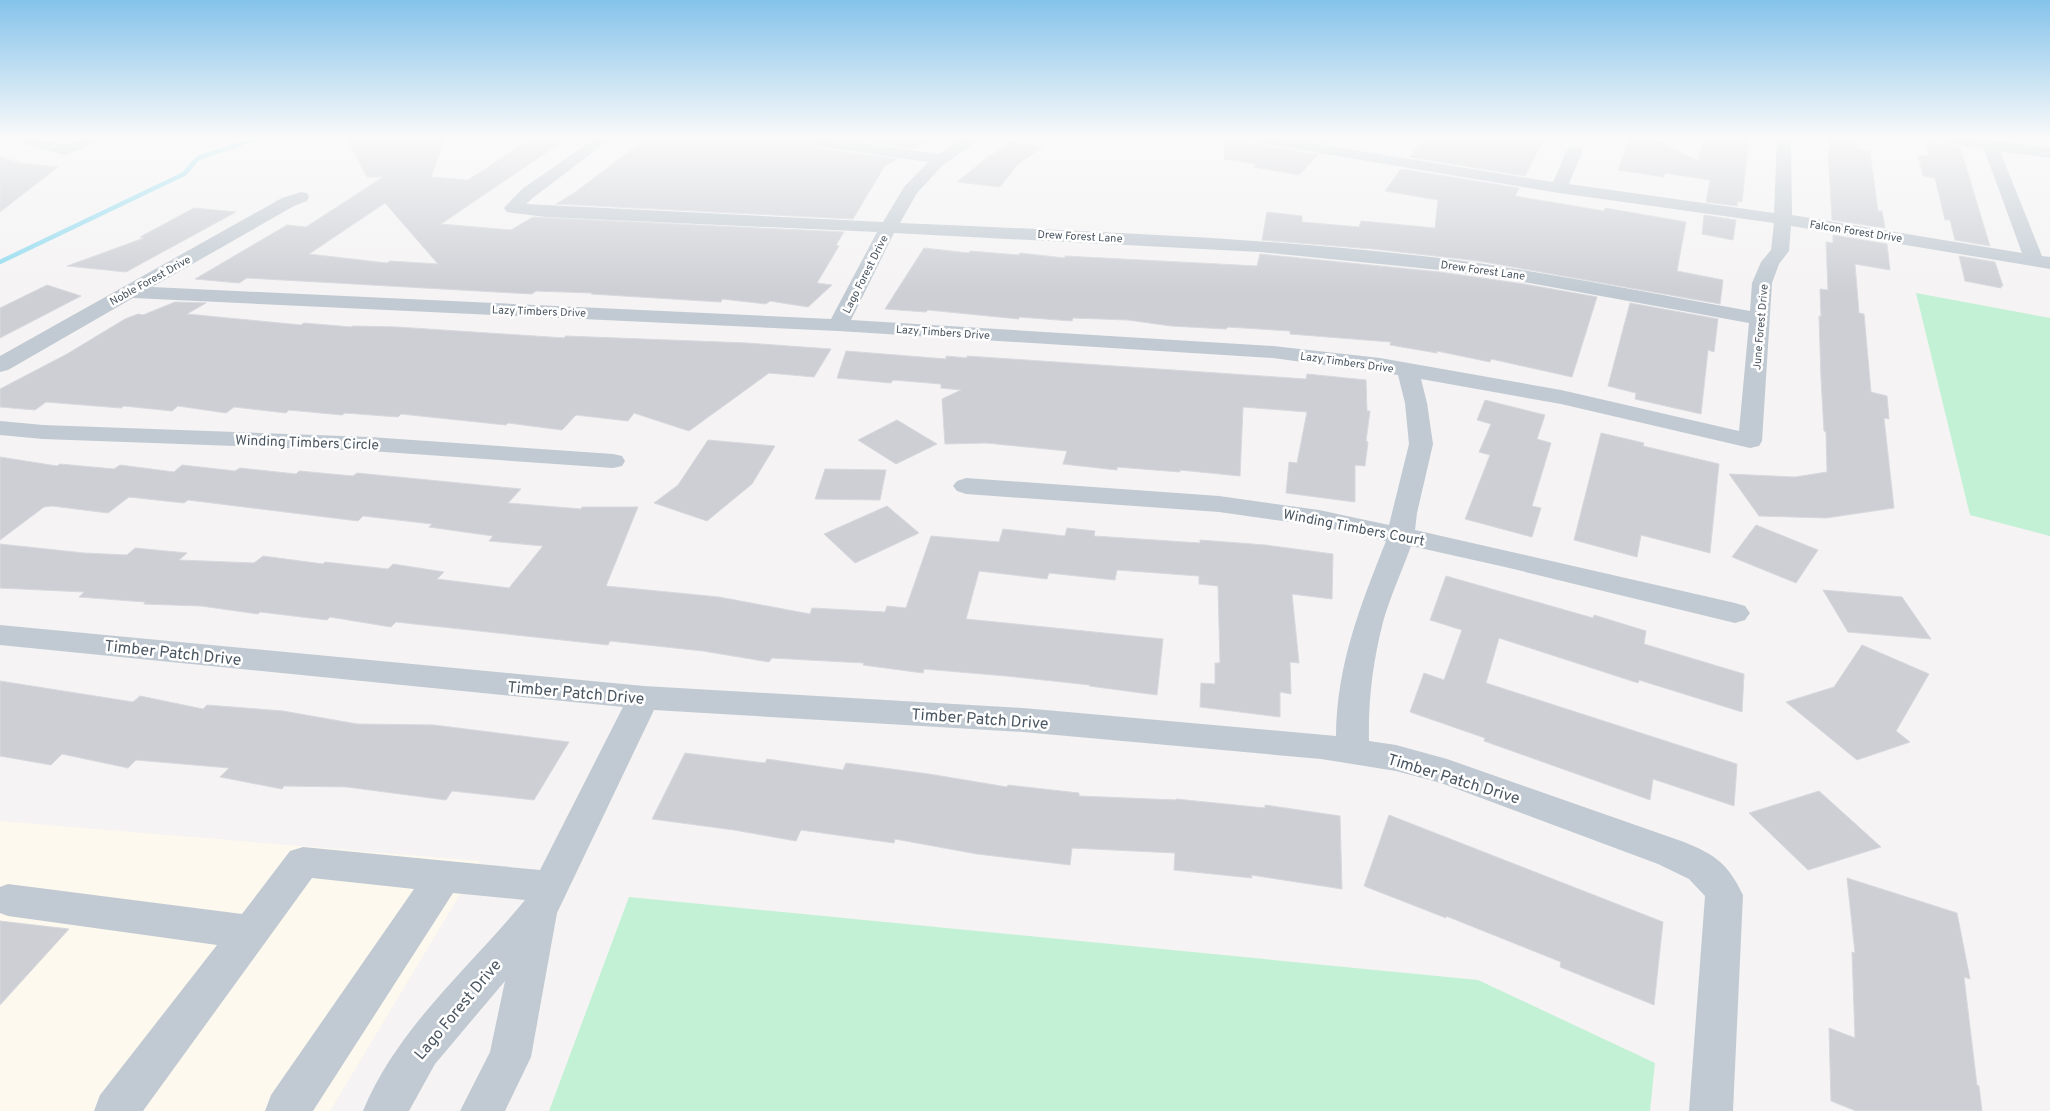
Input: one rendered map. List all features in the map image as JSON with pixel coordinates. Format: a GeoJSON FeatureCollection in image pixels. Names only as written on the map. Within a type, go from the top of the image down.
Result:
{"type":"FeatureCollection","features":[{"type":"Feature","properties":{"kind":"street","name":"Drew Forest Lane"},"geometry":{"type":"LineString","coordinates":[[534,189],[513,208],[546,212],[1166,241],[1371,257],[1533,277],[1759,319]]}},
{"type":"Feature","properties":{"kind":"street","name":"Lago Forest Drive"},"geometry":{"type":"LineString","coordinates":[[838,325],[888,228],[912,189]]}},
{"type":"Feature","properties":{"kind":"street","name":"Falcon Forest Drive"},"geometry":{"type":"LineString","coordinates":[[1566,189],[1783,219],[2042,261]]}},
{"type":"Feature","properties":{"kind":"street","name":"June Forest Drive"},"geometry":{"type":"LineString","coordinates":[[1750,441],[1762,283],[1770,262],[1780,251],[1783,189]]}},
{"type":"Feature","properties":{"kind":"street"},"geometry":{"type":"LineString","coordinates":[[2010,189],[2042,261]]}},
{"type":"Feature","properties":{"kind":"street","name":"Noble Forest Drive"},"geometry":{"type":"LineString","coordinates":[[0,365],[288,202],[301,197]]}},
{"type":"Feature","properties":{"kind":"street","name":"Lazy Timbers Drive"},"geometry":{"type":"LineString","coordinates":[[128,292],[838,325],[1273,352],[1408,370],[1560,397],[1750,441]]}},
{"type":"Feature","properties":{"kind":"street"},"geometry":{"type":"LineString","coordinates":[[1352,751],[1352,726],[1357,669],[1369,621],[1401,536],[1404,513],[1421,444],[1416,403],[1408,370]]}},
{"type":"Feature","properties":{"kind":"street","name":"Winding Timbers Circle"},"geometry":{"type":"LineString","coordinates":[[0,428],[53,432],[370,444],[613,461]]}},
{"type":"Feature","properties":{"kind":"street","name":"Winding Timbers Court"},"geometry":{"type":"LineString","coordinates":[[966,486],[1219,504],[1319,518],[1505,558],[1735,613]]}},
{"type":"Feature","properties":{"kind":"street","name":"Timber Patch Drive"},"geometry":{"type":"LineString","coordinates":[[0,635],[644,698],[1023,720],[1320,746],[1396,758],[1447,772],[1671,853],[1701,866],[1716,878],[1724,894],[1712,1104]]}},
{"type":"Feature","properties":{"kind":"street","name":"Lago Forest Drive"},"geometry":{"type":"LineString","coordinates":[[385,1111],[420,1050],[544,900],[644,698]]}},
{"type":"Feature","properties":{"kind":"street"},"geometry":{"type":"LineString","coordinates":[[116,1111],[303,862],[444,876],[544,900]]}},
{"type":"Feature","properties":{"kind":"street"},"geometry":{"type":"LineString","coordinates":[[287,1111],[444,876]]}},
{"type":"Feature","properties":{"kind":"street"},"geometry":{"type":"LineString","coordinates":[[8,900],[251,932]]}},
{"type":"Feature","properties":{"kind":"street","name":"Lago Forest Drive"},"geometry":{"type":"LineString","coordinates":[[482,1111],[510,1057],[544,900]]}},
{"type":"Feature","properties":{"kind":"shaded area"},"geometry":{"type":"Polygon","coordinates":[[[0,821],[480,861],[330,1111],[0,1111],[0,821]]]}},
{"type":"Feature","properties":{"kind":"green space"},"geometry":{"type":"Polygon","coordinates":[[[1916,293],[2050,318],[2050,536],[1970,515],[1916,293]]]}},
{"type":"Feature","properties":{"kind":"green space"},"geometry":{"type":"Polygon","coordinates":[[[629,897],[1478,980],[1655,1063],[1650,1111],[549,1111],[629,897]]]}},
{"type":"Feature","properties":{"kind":"building"},"geometry":{"type":"Polygon","coordinates":[[[0,189],[30,189],[0,212],[0,189]]]}},
{"type":"Feature","properties":{"kind":"building"},"geometry":{"type":"Polygon","coordinates":[[[365,189],[493,189],[441,224],[511,230],[533,217],[844,232],[836,245],[839,246],[817,283],[832,285],[808,307],[770,301],[766,304],[722,299],[721,302],[592,293],[536,291],[532,294],[247,278],[239,283],[195,279],[287,225],[306,227],[365,189]],[[385,203],[309,254],[387,263],[390,261],[438,264],[385,203]]]}},
{"type":"Feature","properties":{"kind":"building"},"geometry":{"type":"Polygon","coordinates":[[[580,189],[871,189],[853,219],[556,204],[580,189]]]}},
{"type":"Feature","properties":{"kind":"building"},"geometry":{"type":"Polygon","coordinates":[[[1387,189],[1519,189],[1515,196],[1604,211],[1605,208],[1686,222],[1677,271],[1723,280],[1720,304],[1479,261],[1373,249],[1262,240],[1267,212],[1302,216],[1302,222],[1359,227],[1361,221],[1435,228],[1438,200],[1385,191],[1387,189]]]}},
{"type":"Feature","properties":{"kind":"building"},"geometry":{"type":"Polygon","coordinates":[[[1708,189],[1743,189],[1742,202],[1738,201],[1737,206],[1706,202],[1708,189]]]}},
{"type":"Feature","properties":{"kind":"building"},"geometry":{"type":"Polygon","coordinates":[[[1830,189],[1875,189],[1878,211],[1882,211],[1885,228],[1832,220],[1830,189]]]}},
{"type":"Feature","properties":{"kind":"building"},"geometry":{"type":"Polygon","coordinates":[[[1938,189],[1973,189],[1990,246],[1955,240],[1950,220],[1945,220],[1938,189]]]}},
{"type":"Feature","properties":{"kind":"building"},"geometry":{"type":"Polygon","coordinates":[[[194,208],[236,212],[126,272],[67,266],[144,238],[140,237],[194,208]]]}},
{"type":"Feature","properties":{"kind":"building"},"geometry":{"type":"Polygon","coordinates":[[[1704,215],[1736,220],[1733,240],[1702,234],[1704,215]]]}},
{"type":"Feature","properties":{"kind":"building"},"geometry":{"type":"Polygon","coordinates":[[[1833,235],[1887,244],[1890,270],[1855,264],[1859,313],[1864,314],[1871,392],[1887,396],[1889,419],[1884,418],[1894,508],[1826,518],[1759,516],[1729,474],[1795,477],[1827,472],[1819,316],[1821,317],[1820,289],[1828,290],[1826,242],[1833,243],[1833,235]]]}},
{"type":"Feature","properties":{"kind":"building"},"geometry":{"type":"Polygon","coordinates":[[[924,248],[969,253],[970,251],[1019,255],[1020,253],[1065,258],[1065,256],[1257,266],[1260,254],[1440,272],[1597,297],[1572,377],[1491,359],[1490,362],[1437,351],[1437,353],[1390,345],[1391,342],[1290,334],[1290,331],[1171,326],[1128,320],[1073,318],[1072,321],[1019,317],[1019,319],[928,310],[926,312],[885,309],[924,248]]]}},
{"type":"Feature","properties":{"kind":"building"},"geometry":{"type":"Polygon","coordinates":[[[1959,256],[1995,262],[2003,286],[2001,288],[1965,281],[1959,256]]]}},
{"type":"Feature","properties":{"kind":"building"},"geometry":{"type":"Polygon","coordinates":[[[47,285],[81,296],[0,338],[0,308],[47,285]]]}},
{"type":"Feature","properties":{"kind":"building"},"geometry":{"type":"Polygon","coordinates":[[[175,302],[206,303],[187,314],[301,325],[304,323],[351,327],[397,327],[565,338],[565,336],[747,343],[831,349],[814,377],[769,373],[689,431],[634,413],[628,421],[576,415],[562,430],[508,423],[506,425],[401,414],[398,417],[345,413],[342,415],[289,410],[286,413],[234,407],[226,413],[178,406],[172,411],[124,406],[121,408],[46,402],[35,410],[0,407],[0,389],[67,354],[125,319],[138,314],[143,315],[175,302]]]}},
{"type":"Feature","properties":{"kind":"building"},"geometry":{"type":"Polygon","coordinates":[[[1630,303],[1718,319],[1714,352],[1708,350],[1701,414],[1635,399],[1636,393],[1608,386],[1630,303]]]}},
{"type":"Feature","properties":{"kind":"building"},"geometry":{"type":"Polygon","coordinates":[[[846,351],[946,359],[946,356],[967,358],[967,356],[1306,379],[1307,374],[1366,380],[1367,411],[1370,411],[1365,466],[1355,465],[1355,502],[1286,493],[1289,462],[1297,463],[1307,412],[1243,407],[1240,476],[1180,470],[1180,472],[1117,467],[1117,470],[1063,464],[1067,451],[986,443],[945,444],[942,399],[961,390],[941,388],[941,384],[893,380],[891,383],[837,378],[846,351]]]}},
{"type":"Feature","properties":{"kind":"building"},"geometry":{"type":"Polygon","coordinates":[[[1485,400],[1545,415],[1537,439],[1551,443],[1532,506],[1541,508],[1532,537],[1465,519],[1490,455],[1479,452],[1491,424],[1477,420],[1485,400]]]}},
{"type":"Feature","properties":{"kind":"building"},"geometry":{"type":"Polygon","coordinates":[[[897,420],[937,444],[896,464],[858,440],[897,420]]]}},
{"type":"Feature","properties":{"kind":"building"},"geometry":{"type":"Polygon","coordinates":[[[1601,433],[1644,443],[1643,446],[1719,464],[1710,553],[1641,535],[1637,557],[1574,540],[1601,433]]]}},
{"type":"Feature","properties":{"kind":"building"},"geometry":{"type":"Polygon","coordinates":[[[708,440],[775,446],[752,484],[707,521],[654,503],[678,485],[708,440]]]}},
{"type":"Feature","properties":{"kind":"building"},"geometry":{"type":"Polygon","coordinates":[[[0,457],[57,466],[60,464],[114,469],[120,465],[174,472],[182,465],[235,471],[240,468],[296,474],[299,471],[353,476],[357,473],[521,489],[508,503],[581,509],[582,507],[638,507],[606,586],[719,597],[810,614],[812,608],[885,612],[887,606],[906,608],[931,536],[999,542],[1003,529],[1065,536],[1067,528],[1095,531],[1094,536],[1200,543],[1200,540],[1265,545],[1333,554],[1332,599],[1292,594],[1299,663],[1290,662],[1291,694],[1280,692],[1280,717],[1200,707],[1201,683],[1215,684],[1215,663],[1220,663],[1218,586],[1199,584],[1199,576],[1117,570],[1115,580],[1049,573],[1047,579],[979,571],[966,619],[1163,639],[1157,695],[1090,685],[1006,676],[924,669],[923,673],[863,665],[864,663],[772,658],[769,662],[703,651],[610,641],[608,645],[396,622],[391,627],[330,617],[327,620],[260,612],[258,614],[201,606],[144,604],[145,602],[79,597],[84,592],[0,588],[0,544],[84,553],[127,555],[135,548],[187,553],[179,560],[254,563],[263,556],[323,564],[325,562],[388,569],[393,564],[444,572],[437,579],[509,588],[543,546],[489,541],[493,536],[429,527],[432,524],[363,516],[358,521],[188,500],[184,503],[129,497],[108,513],[52,506],[44,507],[0,540],[0,457]]]}},
{"type":"Feature","properties":{"kind":"building"},"geometry":{"type":"Polygon","coordinates":[[[825,469],[886,470],[880,500],[815,499],[825,469]]]}},
{"type":"Feature","properties":{"kind":"building"},"geometry":{"type":"Polygon","coordinates":[[[887,506],[919,533],[855,563],[824,534],[887,506]]]}},
{"type":"Feature","properties":{"kind":"building"},"geometry":{"type":"Polygon","coordinates":[[[1756,525],[1818,550],[1796,583],[1732,557],[1756,525]]]}},
{"type":"Feature","properties":{"kind":"building"},"geometry":{"type":"Polygon","coordinates":[[[1446,576],[1593,618],[1594,615],[1646,631],[1644,644],[1744,674],[1742,712],[1639,680],[1638,683],[1499,638],[1486,683],[1737,764],[1734,806],[1653,779],[1650,800],[1484,741],[1485,738],[1410,712],[1424,673],[1444,680],[1462,630],[1430,620],[1446,576]]]}},
{"type":"Feature","properties":{"kind":"building"},"geometry":{"type":"Polygon","coordinates":[[[1823,590],[1902,597],[1931,639],[1848,632],[1823,590]]]}},
{"type":"Feature","properties":{"kind":"building"},"geometry":{"type":"Polygon","coordinates":[[[1862,645],[1929,674],[1896,731],[1910,742],[1857,760],[1786,702],[1834,687],[1862,645]]]}},
{"type":"Feature","properties":{"kind":"building"},"geometry":{"type":"Polygon","coordinates":[[[0,681],[133,702],[140,696],[203,709],[207,705],[283,711],[357,724],[434,725],[569,742],[534,800],[452,791],[446,800],[347,787],[284,786],[282,789],[220,777],[229,768],[136,760],[128,768],[62,754],[51,765],[0,756],[0,681]]]}},
{"type":"Feature","properties":{"kind":"building"},"geometry":{"type":"Polygon","coordinates":[[[685,753],[765,763],[767,759],[843,770],[846,763],[1007,787],[1008,785],[1079,793],[1079,796],[1176,799],[1265,808],[1265,805],[1340,816],[1342,889],[1251,875],[1252,878],[1174,870],[1175,853],[1072,848],[1070,865],[977,854],[895,839],[894,843],[801,830],[796,841],[734,830],[652,819],[685,753]]]}},
{"type":"Feature","properties":{"kind":"building"},"geometry":{"type":"Polygon","coordinates":[[[1819,791],[1881,847],[1808,870],[1749,813],[1819,791]]]}},
{"type":"Feature","properties":{"kind":"building"},"geometry":{"type":"Polygon","coordinates":[[[1389,815],[1663,922],[1654,1005],[1560,967],[1561,962],[1446,916],[1446,918],[1364,886],[1389,815]]]}},
{"type":"Feature","properties":{"kind":"building"},"geometry":{"type":"Polygon","coordinates":[[[1847,878],[1957,913],[1970,979],[1964,977],[1982,1111],[1856,1111],[1831,1101],[1829,1028],[1855,1038],[1852,952],[1855,953],[1847,878]]]}},
{"type":"Feature","properties":{"kind":"building"},"geometry":{"type":"Polygon","coordinates":[[[0,921],[69,929],[0,1005],[0,921]]]}},
{"type":"Feature","properties":{"kind":"waterway"},"geometry":{"type":"LineString","coordinates":[[0,262],[153,189]]}}]}
